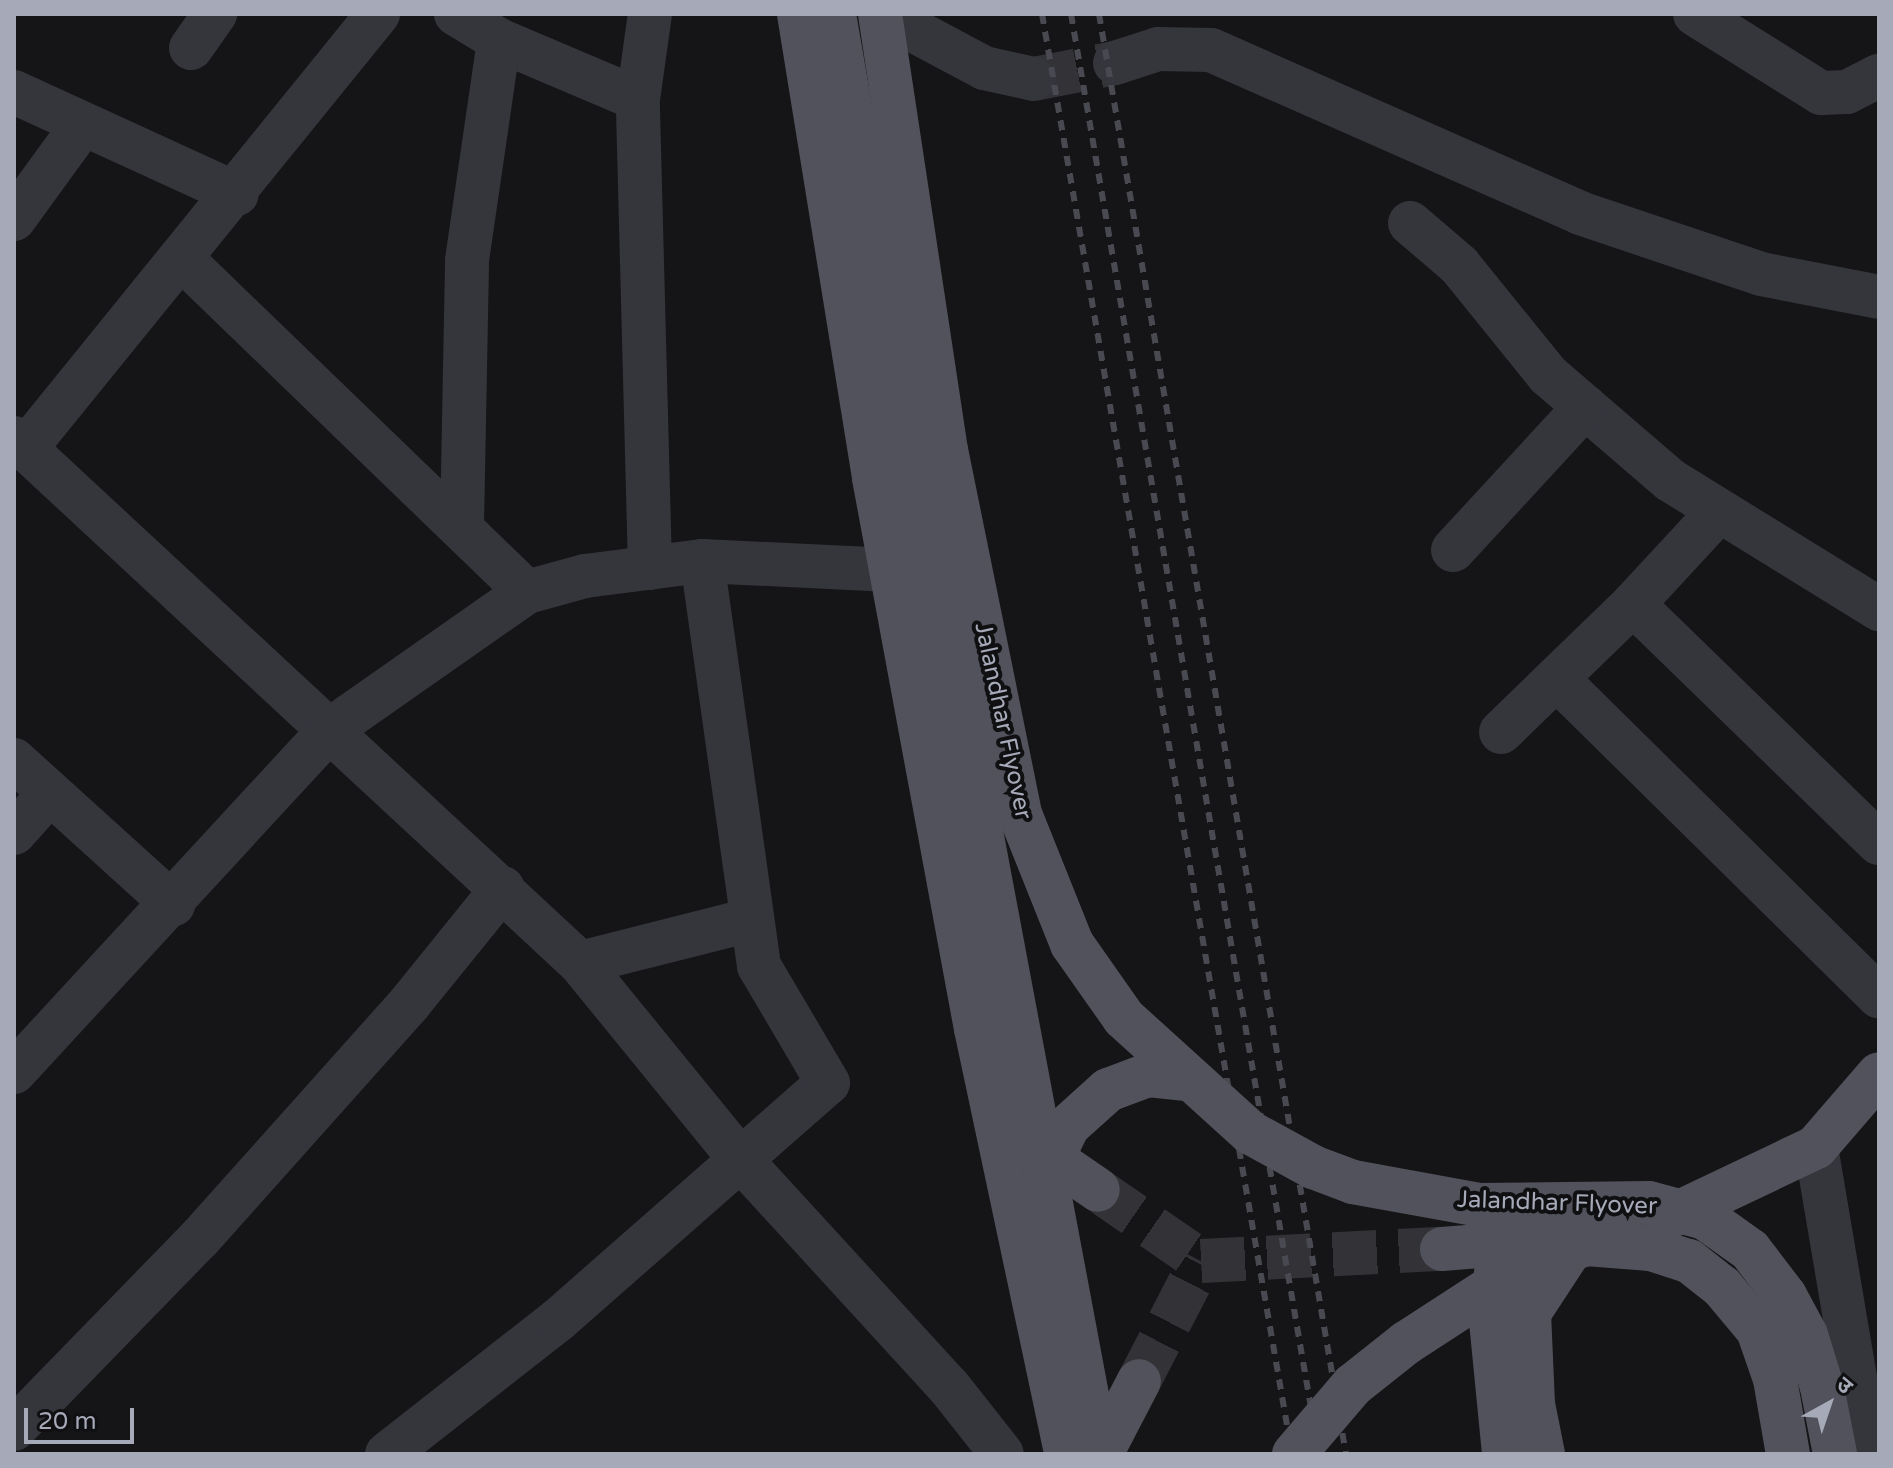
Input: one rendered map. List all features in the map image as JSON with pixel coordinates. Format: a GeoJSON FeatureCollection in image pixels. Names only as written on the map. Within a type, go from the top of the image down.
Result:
{"type":"FeatureCollection","features":[{"type":"Feature","properties":{"kind":"main road"},"geometry":{"type":"LineString","coordinates":[[799,14],[891,570],[995,1118],[1066,1454]]}},
{"type":"Feature","properties":{"kind":"main road","name":"Jalandhar Flyover"},"geometry":{"type":"LineString","coordinates":[[834,14],[928,452],[1020,814],[1072,944],[1124,1018],[1187,1079],[1251,1133],[1313,1167],[1353,1182],[1479,1205],[1649,1203],[1705,1218],[1750,1250],[1785,1296],[1806,1335],[1822,1387],[1835,1454]]}},
{"type":"Feature","properties":{"kind":"main road","name":"Jalandhar Flyover"},"geometry":{"type":"LineString","coordinates":[[882,14],[928,452],[1045,1173],[1097,1443]]}},
{"type":"Feature","properties":{"kind":"main road"},"geometry":{"type":"LineString","coordinates":[[1442,1249],[1498,1247],[1650,1226],[1816,1147],[1879,1074]]}},
{"type":"Feature","properties":{"kind":"main road"},"geometry":{"type":"LineString","coordinates":[[1045,1173],[1068,1126],[1108,1090],[1148,1075],[1187,1079]]}},
{"type":"Feature","properties":{"kind":"main road"},"geometry":{"type":"LineString","coordinates":[[995,1118],[1098,1190]]}},
{"type":"Feature","properties":{"kind":"main road","name":"Jalandhar Flyover"},"geometry":{"type":"LineString","coordinates":[[1543,1454],[1533,1404],[1529,1313],[1578,1238]]}},
{"type":"Feature","properties":{"kind":"main road","name":"Jalandhar Flyover"},"geometry":{"type":"LineString","coordinates":[[1294,1454],[1353,1385],[1406,1343],[1523,1267],[1586,1244],[1651,1249],[1689,1261],[1722,1287],[1758,1330],[1775,1379],[1788,1454]]}},
{"type":"Feature","properties":{"kind":"main road","name":"Jalandhar Flyover"},"geometry":{"type":"LineString","coordinates":[[1498,1247],[1491,1321],[1504,1454]]}},
{"type":"Feature","properties":{"kind":"main road"},"geometry":{"type":"LineString","coordinates":[[1120,1454],[1097,1443],[1139,1381]]}},
{"type":"Feature","properties":{"kind":"street"},"geometry":{"type":"LineString","coordinates":[[378,14],[237,194],[20,443],[503,888],[580,963],[740,1159],[949,1387],[1002,1454]]}},
{"type":"Feature","properties":{"kind":"street"},"geometry":{"type":"LineString","coordinates":[[456,14],[499,40],[638,99]]}},
{"type":"Feature","properties":{"kind":"street"},"geometry":{"type":"LineString","coordinates":[[650,14],[638,99],[650,568]]}},
{"type":"Feature","properties":{"kind":"street"},"geometry":{"type":"LineString","coordinates":[[882,14],[984,68],[1034,79]]}},
{"type":"Feature","properties":{"kind":"street"},"geometry":{"type":"LineString","coordinates":[[1695,14],[1821,93],[1847,92],[1879,76]]}},
{"type":"Feature","properties":{"kind":"street"},"geometry":{"type":"LineString","coordinates":[[1115,63],[1167,32],[1580,213],[1761,274],[1879,297]]}},
{"type":"Feature","properties":{"kind":"street"},"geometry":{"type":"LineString","coordinates":[[462,525],[467,260],[499,40]]}},
{"type":"Feature","properties":{"kind":"street"},"geometry":{"type":"LineString","coordinates":[[14,92],[237,194]]}},
{"type":"Feature","properties":{"kind":"street"},"geometry":{"type":"LineString","coordinates":[[14,219],[83,124]]}},
{"type":"Feature","properties":{"kind":"street"},"geometry":{"type":"LineString","coordinates":[[1410,223],[1459,265],[1517,341],[1585,407],[1670,480],[1878,607]]}},
{"type":"Feature","properties":{"kind":"street"},"geometry":{"type":"LineString","coordinates":[[182,259],[462,525],[527,592]]}},
{"type":"Feature","properties":{"kind":"street"},"geometry":{"type":"LineString","coordinates":[[1453,550],[1585,407]]}},
{"type":"Feature","properties":{"kind":"street"},"geometry":{"type":"LineString","coordinates":[[1501,732],[1633,604],[1719,511]]}},
{"type":"Feature","properties":{"kind":"street"},"geometry":{"type":"LineString","coordinates":[[387,1454],[558,1320],[829,1079],[759,966],[750,920],[702,561]]}},
{"type":"Feature","properties":{"kind":"street"},"geometry":{"type":"LineString","coordinates":[[14,1072],[173,904],[331,729],[527,592],[585,576],[702,561],[891,570]]}},
{"type":"Feature","properties":{"kind":"street"},"geometry":{"type":"LineString","coordinates":[[1633,604],[1879,843]]}},
{"type":"Feature","properties":{"kind":"street"},"geometry":{"type":"LineString","coordinates":[[1557,679],[1879,996]]}},
{"type":"Feature","properties":{"kind":"street"},"geometry":{"type":"LineString","coordinates":[[14,760],[173,904]]}},
{"type":"Feature","properties":{"kind":"street"},"geometry":{"type":"LineString","coordinates":[[14,833],[50,793]]}},
{"type":"Feature","properties":{"kind":"street"},"geometry":{"type":"LineString","coordinates":[[14,1429],[199,1239],[409,1004],[503,888]]}},
{"type":"Feature","properties":{"kind":"street"},"geometry":{"type":"LineString","coordinates":[[580,963],[750,920]]}},
{"type":"Feature","properties":{"kind":"street"},"geometry":{"type":"LineString","coordinates":[[1816,1147],[1868,1454]]}},
{"type":"Feature","properties":{"kind":"tunnel"},"geometry":{"type":"LineString","coordinates":[[1034,79],[1115,63]]}},
{"type":"Feature","properties":{"kind":"tunnel"},"geometry":{"type":"LineString","coordinates":[[1098,1190],[1201,1261],[1442,1249]]}},
{"type":"Feature","properties":{"kind":"tunnel"},"geometry":{"type":"LineString","coordinates":[[1139,1381],[1201,1261]]}},
{"type":"Feature","properties":{"kind":"railway"},"geometry":{"type":"LineString","coordinates":[[1042,14],[1292,1454]]}},
{"type":"Feature","properties":{"kind":"railway"},"geometry":{"type":"LineString","coordinates":[[1071,14],[1319,1454]]}},
{"type":"Feature","properties":{"kind":"railway"},"geometry":{"type":"LineString","coordinates":[[1099,14],[1346,1454]]}}]}
